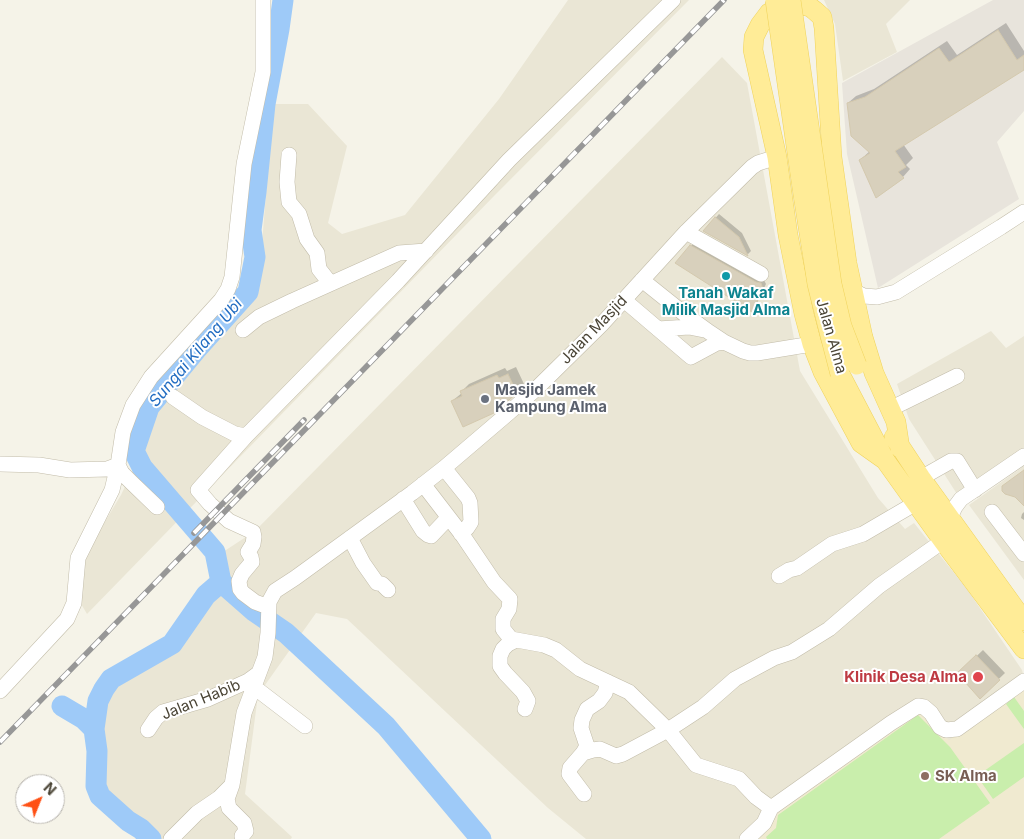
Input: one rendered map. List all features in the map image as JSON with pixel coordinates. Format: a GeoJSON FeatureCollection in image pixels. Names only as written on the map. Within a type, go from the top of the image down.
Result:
{"type":"FeatureCollection","features":[{"type":"Feature","properties":{"kind":"main road","name":"Jalan Alma"},"geometry":{"type":"LineString","coordinates":[[775,0],[817,284],[827,324],[886,460],[943,541],[1024,649]]}},
{"type":"Feature","properties":{"kind":"main road","name":"Jalan Alma"},"geometry":{"type":"LineString","coordinates":[[802,2],[832,284],[842,326],[848,369],[883,419],[900,448],[1024,621]]}},
{"type":"Feature","properties":{"kind":"main road"},"geometry":{"type":"LineString","coordinates":[[886,460],[861,443],[823,372],[812,344],[804,314],[790,244],[777,157],[753,50],[754,37],[769,13],[787,5],[802,2],[822,17],[832,157],[843,236],[866,346],[874,373],[896,422],[900,448]]}},
{"type":"Feature","properties":{"kind":"street"},"geometry":{"type":"LineString","coordinates":[[0,691],[68,619],[74,603],[78,558],[112,490],[123,432],[133,405],[151,377],[221,300],[228,289],[232,277],[244,164],[263,72],[263,0]]}},
{"type":"Feature","properties":{"kind":"street"},"geometry":{"type":"LineString","coordinates":[[242,836],[246,831],[244,823],[229,808],[227,799],[232,786],[244,713],[265,657],[269,607],[255,602],[243,593],[240,585],[242,574],[252,562],[248,552],[253,544],[254,532],[229,521],[198,490],[246,436],[391,288],[510,160],[673,0]]}},
{"type":"Feature","properties":{"kind":"street"},"geometry":{"type":"LineString","coordinates":[[289,155],[287,182],[289,202],[299,214],[307,239],[317,253],[320,269],[330,283]]}},
{"type":"Feature","properties":{"kind":"street","name":"Jalan Masjid"},"geometry":{"type":"LineString","coordinates":[[269,607],[275,590],[295,578],[444,468],[537,388],[624,300],[686,232],[752,167],[777,157]]}},
{"type":"Feature","properties":{"kind":"street"},"geometry":{"type":"LineString","coordinates":[[853,291],[864,296],[877,297],[896,292],[1024,212]]}},
{"type":"Feature","properties":{"kind":"street"},"geometry":{"type":"LineString","coordinates":[[686,232],[761,274]]}},
{"type":"Feature","properties":{"kind":"street"},"geometry":{"type":"LineString","coordinates":[[243,330],[259,318],[330,283],[399,253],[426,250]]}},
{"type":"Feature","properties":{"kind":"street"},"geometry":{"type":"LineString","coordinates":[[642,280],[687,316],[724,342],[750,353],[812,344]]}},
{"type":"Feature","properties":{"kind":"street"},"geometry":{"type":"LineString","coordinates":[[624,300],[691,357],[716,343],[724,342]]}},
{"type":"Feature","properties":{"kind":"street"},"geometry":{"type":"LineString","coordinates":[[658,330],[689,327],[707,330]]}},
{"type":"Feature","properties":{"kind":"street"},"geometry":{"type":"LineString","coordinates":[[890,409],[957,376]]}},
{"type":"Feature","properties":{"kind":"street"},"geometry":{"type":"LineString","coordinates":[[173,397],[202,417],[235,434],[246,436]]}},
{"type":"Feature","properties":{"kind":"street"},"geometry":{"type":"LineString","coordinates":[[950,518],[954,507],[960,500],[1024,456]]}},
{"type":"Feature","properties":{"kind":"street"},"geometry":{"type":"LineString","coordinates":[[921,478],[951,460],[957,461],[975,490]]}},
{"type":"Feature","properties":{"kind":"street"},"geometry":{"type":"LineString","coordinates":[[0,464],[39,465],[70,470],[107,469],[118,465]]}},
{"type":"Feature","properties":{"kind":"street"},"geometry":{"type":"LineString","coordinates":[[118,465],[122,473],[158,507]]}},
{"type":"Feature","properties":{"kind":"street"},"geometry":{"type":"LineString","coordinates":[[444,468],[470,503],[471,522],[461,534]]}},
{"type":"Feature","properties":{"kind":"street"},"geometry":{"type":"LineString","coordinates":[[423,484],[494,582],[510,599],[509,610],[502,619],[503,629],[511,639],[544,645],[556,650],[580,668],[629,692],[668,730],[696,765],[739,779],[756,797],[771,808]]}},
{"type":"Feature","properties":{"kind":"street"},"geometry":{"type":"LineString","coordinates":[[403,499],[423,531],[428,535],[431,536],[448,518]]}},
{"type":"Feature","properties":{"kind":"street"},"geometry":{"type":"LineString","coordinates":[[780,576],[789,570],[797,568],[832,544],[863,534],[916,504]]}},
{"type":"Feature","properties":{"kind":"street"},"geometry":{"type":"LineString","coordinates":[[992,512],[1024,554]]}},
{"type":"Feature","properties":{"kind":"street"},"geometry":{"type":"LineString","coordinates":[[350,538],[377,584],[382,584],[388,590]]}},
{"type":"Feature","properties":{"kind":"street"},"geometry":{"type":"LineString","coordinates":[[584,753],[600,750],[616,756],[668,730],[703,707],[735,679],[774,658],[792,652],[830,629],[879,586],[943,541]]}},
{"type":"Feature","properties":{"kind":"street"},"geometry":{"type":"LineString","coordinates":[[516,640],[503,649],[500,656],[500,666],[523,692],[528,701],[525,709]]}},
{"type":"Feature","properties":{"kind":"street"},"geometry":{"type":"LineString","coordinates":[[256,680],[305,726]]}},
{"type":"Feature","properties":{"kind":"street","name":"Jalan Habib"},"geometry":{"type":"LineString","coordinates":[[148,730],[156,718],[163,712],[208,699],[248,681],[256,680]]}},
{"type":"Feature","properties":{"kind":"street"},"geometry":{"type":"LineString","coordinates":[[747,839],[764,823],[771,808],[918,706],[924,707],[940,727],[946,730],[957,729],[1024,681]]}},
{"type":"Feature","properties":{"kind":"street"},"geometry":{"type":"LineString","coordinates":[[584,794],[569,774],[570,768],[584,753],[587,746],[581,728],[582,720],[588,709],[599,701],[608,682]]}},
{"type":"Feature","properties":{"kind":"street"},"geometry":{"type":"LineString","coordinates":[[171,839],[197,813],[219,798],[232,786]]}},
{"type":"Feature","properties":{"kind":"shaded area"},"geometry":{"type":"Polygon","coordinates":[[[568,0],[689,0],[494,196],[87,614],[77,597],[83,558],[121,495],[142,451],[152,420],[174,388],[256,295],[273,104],[308,104],[347,146],[328,223],[342,234],[405,215],[499,99],[568,0]]]}},
{"type":"Feature","properties":{"kind":"shaded area"},"geometry":{"type":"Polygon","coordinates":[[[824,0],[910,0],[886,24],[897,52],[843,81],[835,24],[824,0]]]}},
{"type":"Feature","properties":{"kind":"shaded area"},"geometry":{"type":"Polygon","coordinates":[[[993,0],[1024,0],[1024,111],[997,142],[1019,199],[878,288],[847,154],[842,83],[993,0]]]}},
{"type":"Feature","properties":{"kind":"shaded area"},"geometry":{"type":"Polygon","coordinates":[[[722,57],[747,83],[800,371],[878,498],[905,529],[914,523],[967,589],[1022,670],[1024,678],[1024,839],[586,839],[548,808],[347,619],[316,613],[258,695],[245,794],[292,837],[291,839],[148,839],[98,804],[102,748],[100,724],[107,699],[120,680],[177,648],[231,580],[223,552],[255,531],[722,57]]]}},
{"type":"Feature","properties":{"kind":"shaded area"},"geometry":{"type":"Polygon","coordinates":[[[991,331],[1006,348],[1024,336],[1024,461],[964,505],[909,419],[897,384],[991,331]]]}},
{"type":"Feature","properties":{"kind":"shaded area"},"geometry":{"type":"Polygon","coordinates":[[[1024,466],[1024,580],[969,505],[1024,466]]]}},
{"type":"Feature","properties":{"kind":"shaded area","name":"SK Alma"},"geometry":{"type":"Polygon","coordinates":[[[1024,687],[1024,839],[758,839],[772,826],[775,812],[918,711],[949,740],[1024,687]]]}},
{"type":"Feature","properties":{"kind":"green space"},"geometry":{"type":"Polygon","coordinates":[[[1014,697],[1024,711],[1024,729],[1006,704],[1014,697]]]}},
{"type":"Feature","properties":{"kind":"green space","name":"SK Alma"},"geometry":{"type":"Polygon","coordinates":[[[918,715],[950,747],[990,803],[939,839],[767,839],[766,837],[776,828],[778,815],[918,715]]]}},
{"type":"Feature","properties":{"kind":"green space"},"geometry":{"type":"Polygon","coordinates":[[[1024,743],[1024,777],[993,799],[977,776],[1024,743]]]}},
{"type":"Feature","properties":{"kind":"building"},"geometry":{"type":"Polygon","coordinates":[[[998,30],[1017,60],[1024,55],[1024,70],[895,151],[906,167],[898,172],[904,178],[876,198],[859,160],[870,153],[851,136],[847,103],[865,97],[939,48],[949,62],[998,30]]]}},
{"type":"Feature","properties":{"kind":"building"},"geometry":{"type":"Polygon","coordinates":[[[715,217],[739,237],[748,256],[703,231],[715,217]]]}},
{"type":"Feature","properties":{"kind":"building"},"geometry":{"type":"Polygon","coordinates":[[[690,245],[761,283],[763,289],[752,312],[675,263],[690,245]]]}},
{"type":"Feature","properties":{"kind":"building","name":"Masjid Jamek Kampung Alma"},"geometry":{"type":"Polygon","coordinates":[[[508,374],[517,393],[494,413],[463,427],[451,401],[462,396],[460,391],[497,375],[499,378],[508,374]]]}},
{"type":"Feature","properties":{"kind":"building"},"geometry":{"type":"Polygon","coordinates":[[[1024,470],[1024,506],[1015,497],[1005,494],[1002,491],[1002,486],[1024,470]]]}},
{"type":"Feature","properties":{"kind":"building","name":"Klinik Desa Alma"},"geometry":{"type":"Polygon","coordinates":[[[976,655],[1000,680],[980,699],[957,673],[976,655]]]}},
{"type":"Feature","properties":{"kind":"waterway","name":"Sungai Kilang Ubi"},"geometry":{"type":"LineString","coordinates":[[151,839],[100,796],[96,786],[97,751],[94,729],[98,701],[111,679],[172,644],[206,595],[221,582],[215,552],[142,467],[134,451],[149,407],[196,350],[248,292],[255,257],[251,230],[265,104],[283,0]]}},
{"type":"Feature","properties":{"kind":"waterway"},"geometry":{"type":"LineString","coordinates":[[221,582],[254,611],[286,633],[386,726],[481,839]]}},
{"type":"Feature","properties":{"kind":"waterway"},"geometry":{"type":"LineString","coordinates":[[62,706],[84,719],[94,729]]}},
{"type":"Feature","properties":{"kind":"railway"},"geometry":{"type":"LineString","coordinates":[[0,742],[724,0]]}},
{"type":"Feature","properties":{"kind":"railway"},"geometry":{"type":"LineString","coordinates":[[194,533],[304,420]]}},
{"type":"Feature","properties":{"kind":"place","name":"Tanah Wakaf Milik Masjid Alma"},"geometry":{"type":"Point","coordinates":[726,276]}},
{"type":"Feature","properties":{"kind":"place","name":"Masjid Jamek Kampung Alma"},"geometry":{"type":"Point","coordinates":[485,399]}},
{"type":"Feature","properties":{"kind":"place","name":"Klinik Desa Alma"},"geometry":{"type":"Point","coordinates":[978,677]}},
{"type":"Feature","properties":{"kind":"place","name":"SK Alma"},"geometry":{"type":"Point","coordinates":[925,776]}}]}
